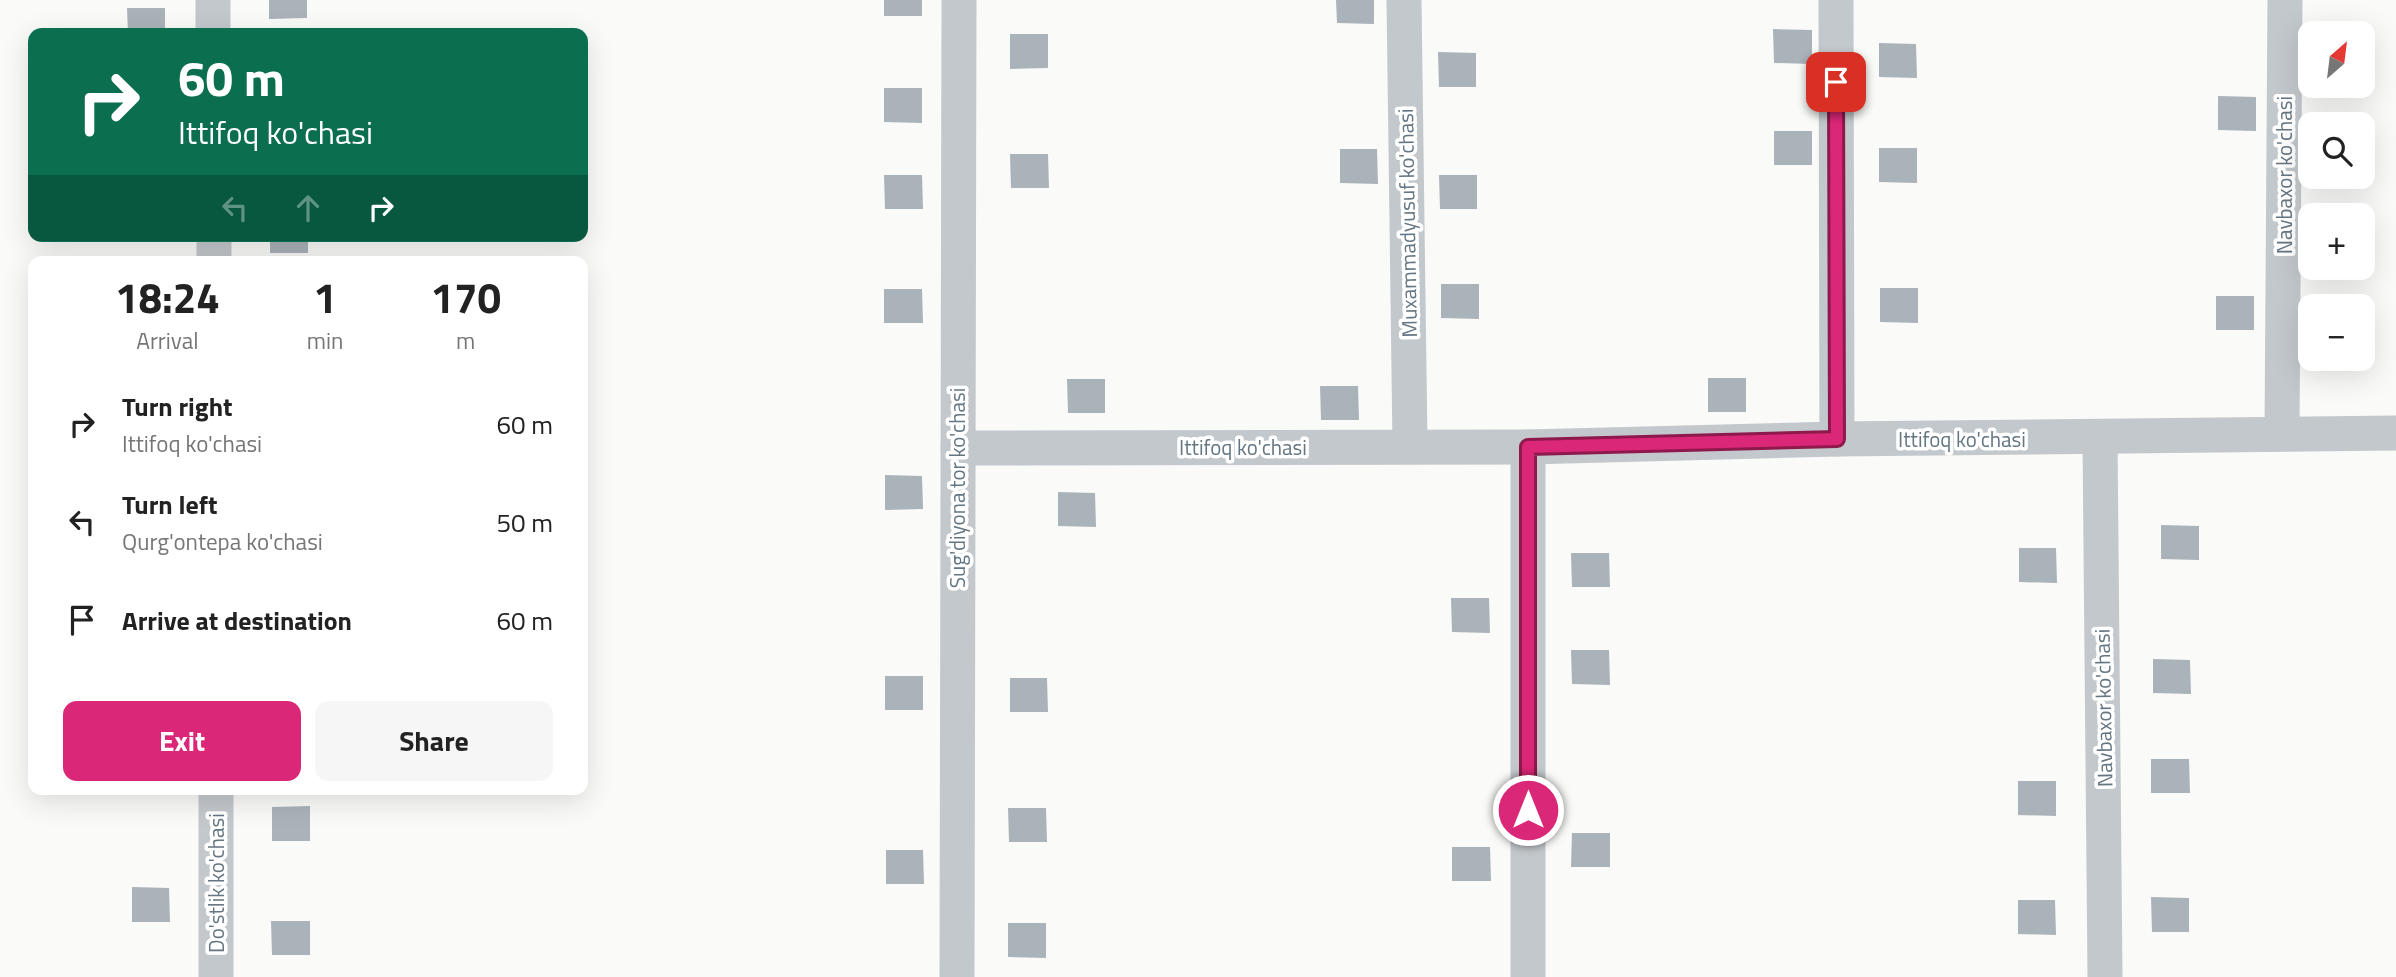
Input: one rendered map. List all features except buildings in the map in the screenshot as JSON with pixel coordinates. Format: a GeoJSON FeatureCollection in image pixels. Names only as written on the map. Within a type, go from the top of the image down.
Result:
{"type":"FeatureCollection","features":[{"type":"Feature","properties":{"kind":"street"},"geometry":{"type":"LineString","coordinates":[[213,0],[213,28]]}},
{"type":"Feature","properties":{"kind":"street","name":"Sug'diyona tor ko'chasi"},"geometry":{"type":"LineString","coordinates":[[957,977],[959,0]]}},
{"type":"Feature","properties":{"kind":"street","name":"Muxammadyusuf ko'chasi"},"geometry":{"type":"LineString","coordinates":[[1404,0],[1410,446]]}},
{"type":"Feature","properties":{"kind":"street"},"geometry":{"type":"LineString","coordinates":[[1836,0],[1837,439]]}},
{"type":"Feature","properties":{"kind":"street","name":"Navbaxor ko'chasi"},"geometry":{"type":"LineString","coordinates":[[2282,433],[2285,0]]}},
{"type":"Feature","properties":{"kind":"street","name":"Ittifoq ko'chasi"},"geometry":{"type":"LineString","coordinates":[[958,447],[1528,447],[1837,439],[2396,433]]}},
{"type":"Feature","properties":{"kind":"street","name":"Navbaxor ko'chasi"},"geometry":{"type":"LineString","coordinates":[[2100,438],[2105,977]]}},
{"type":"Feature","properties":{"kind":"street"},"geometry":{"type":"LineString","coordinates":[[1528,447],[1528,977]]}},
{"type":"Feature","properties":{"kind":"street","name":"Do'stlik ko'chasi"},"geometry":{"type":"LineString","coordinates":[[216,795],[216,977]]}},
{"type":"Feature","properties":{"kind":"route"},"geometry":{"type":"LineString","coordinates":[[1528,810],[1528,447],[1837,439],[1836,82]]}}]}
